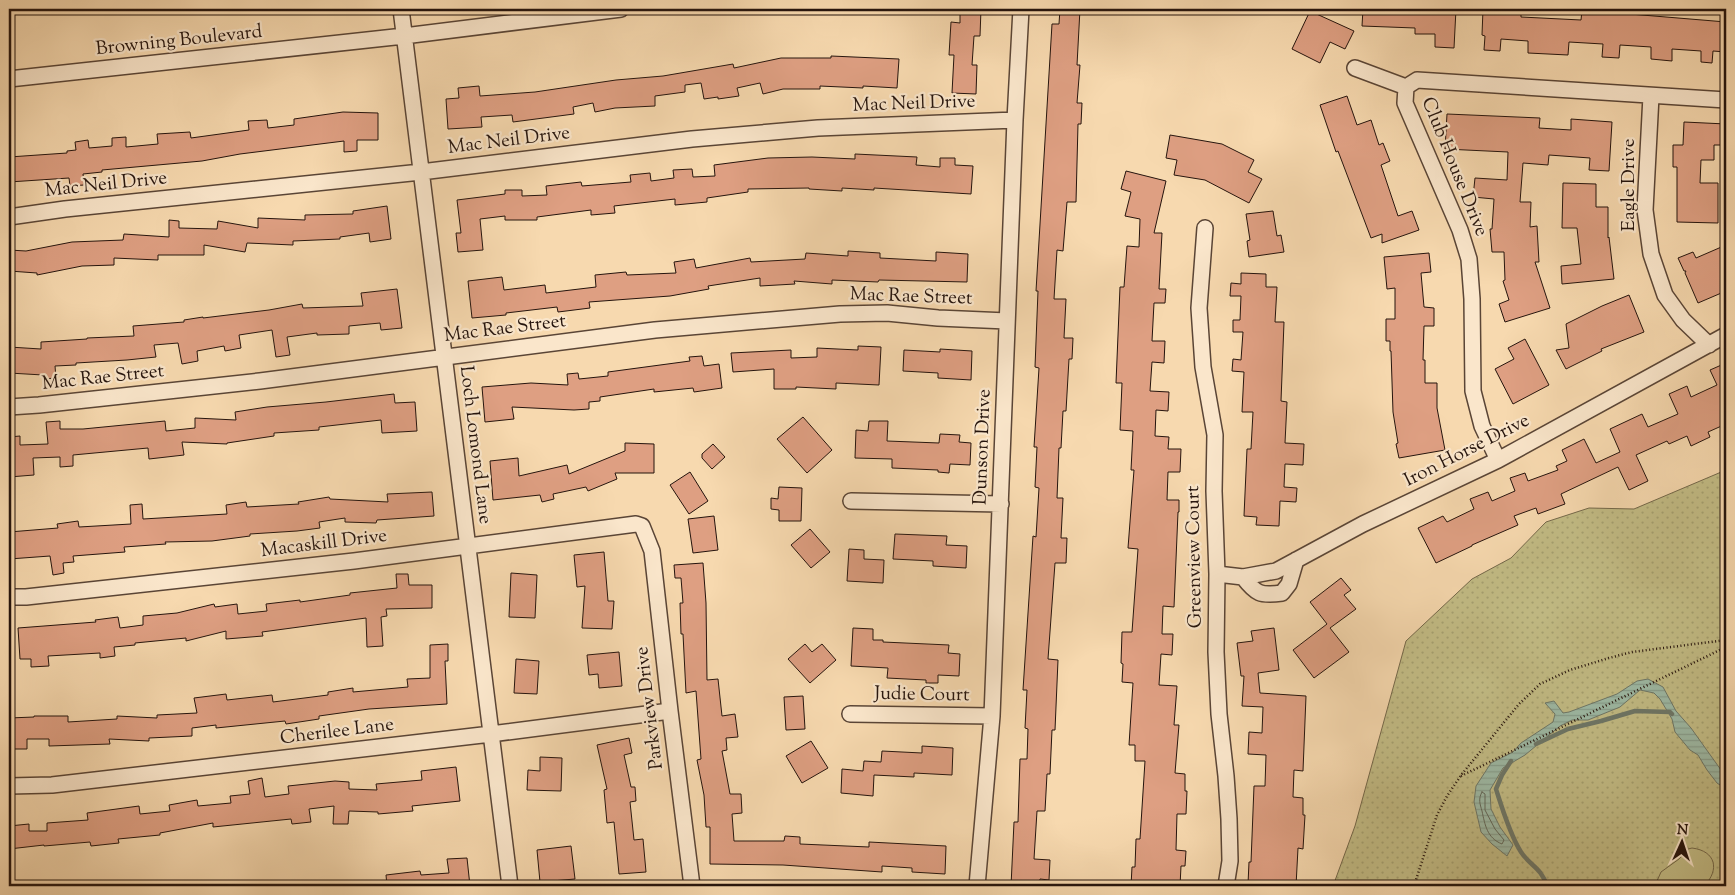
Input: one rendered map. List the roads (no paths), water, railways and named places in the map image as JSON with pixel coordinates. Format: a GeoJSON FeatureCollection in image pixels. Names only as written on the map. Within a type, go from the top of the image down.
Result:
{"type":"FeatureCollection","features":[{"type":"Feature","properties":{"kind":"street","name":"Loch Lomond Lane"},"geometry":{"type":"LineString","coordinates":[[401,9],[510,886]]}},
{"type":"Feature","properties":{"kind":"street","name":"Browning Boulevard"},"geometry":{"type":"LineString","coordinates":[[9,79],[404,36],[621,9]]}},
{"type":"Feature","properties":{"kind":"street","name":"Dunson Drive"},"geometry":{"type":"LineString","coordinates":[[978,886],[992,716],[1021,9]]}},
{"type":"Feature","properties":{"kind":"street"},"geometry":{"type":"LineString","coordinates":[[1355,68],[1406,87]]}},
{"type":"Feature","properties":{"kind":"street","name":"Club House Drive"},"geometry":{"type":"LineString","coordinates":[[1498,460],[1482,426],[1473,391],[1472,299],[1469,259],[1460,230],[1405,102],[1406,87],[1417,80],[1726,100]]}},
{"type":"Feature","properties":{"kind":"street","name":"Eagle Drive"},"geometry":{"type":"LineString","coordinates":[[1651,96],[1646,210],[1651,254],[1665,295],[1683,320],[1709,345]]}},
{"type":"Feature","properties":{"kind":"street","name":"Mac Neil Drive"},"geometry":{"type":"LineString","coordinates":[[9,217],[75,208],[421,172],[692,139],[818,128],[1015,120]]}},
{"type":"Feature","properties":{"kind":"street","name":"Greenview Court"},"geometry":{"type":"LineString","coordinates":[[1205,228],[1199,308],[1203,367],[1215,435],[1216,661],[1229,819],[1230,861],[1226,886]]}},
{"type":"Feature","properties":{"kind":"street","name":"Mac Rae Street"},"geometry":{"type":"LineString","coordinates":[[9,407],[250,382],[655,330],[840,314],[887,313],[938,318],[1007,321]]}},
{"type":"Feature","properties":{"kind":"street","name":"Iron Horse Drive"},"geometry":{"type":"LineString","coordinates":[[1217,574],[1243,577],[1276,571],[1363,524],[1498,460],[1726,335]]}},
{"type":"Feature","properties":{"kind":"street"},"geometry":{"type":"LineString","coordinates":[[851,501],[1001,504]]}},
{"type":"Feature","properties":{"kind":"street","name":"Macaskill Drive"},"geometry":{"type":"LineString","coordinates":[[9,597],[354,561],[636,524],[642,526]]}},
{"type":"Feature","properties":{"kind":"street","name":"Parkview Drive"},"geometry":{"type":"LineString","coordinates":[[642,526],[652,551],[692,886]]}},
{"type":"Feature","properties":{"kind":"street"},"geometry":{"type":"LineString","coordinates":[[1243,577],[1252,589],[1266,596],[1282,593],[1289,584],[1296,560]]}},
{"type":"Feature","properties":{"kind":"street","name":"Cherilee Lane"},"geometry":{"type":"LineString","coordinates":[[9,786],[52,785],[491,734],[670,711]]}},
{"type":"Feature","properties":{"kind":"street","name":"Judie Court"},"geometry":{"type":"LineString","coordinates":[[850,714],[992,716]]}},
{"type":"Feature","properties":{"kind":"water"},"geometry":{"type":"Polygon","coordinates":[[[1648,679],[1663,687],[1676,711],[1691,728],[1726,777],[1726,789],[1717,783],[1698,755],[1690,750],[1675,732],[1672,719],[1660,699],[1654,693],[1640,690],[1620,707],[1588,720],[1572,720],[1560,726],[1525,755],[1503,768],[1490,790],[1491,809],[1500,827],[1513,845],[1507,856],[1492,844],[1481,832],[1474,802],[1476,786],[1491,763],[1513,752],[1521,743],[1553,722],[1555,714],[1545,703],[1554,701],[1563,713],[1569,712],[1617,694],[1637,681],[1648,679]]]}},
{"type":"Feature","properties":{"kind":"waterway"},"geometry":{"type":"LineString","coordinates":[[1536,744],[1568,729],[1635,711],[1670,712],[1672,714]]}},
{"type":"Feature","properties":{"kind":"waterway"},"geometry":{"type":"LineString","coordinates":[[1511,761],[1496,789],[1513,838],[1524,857],[1542,875],[1547,886]]}}]}
